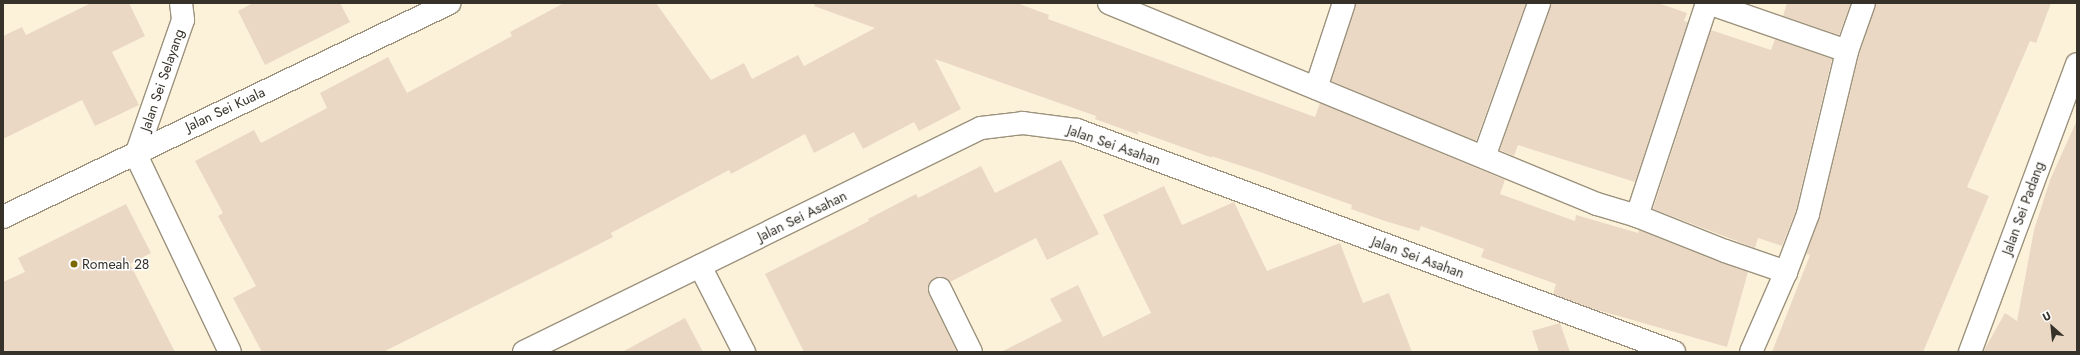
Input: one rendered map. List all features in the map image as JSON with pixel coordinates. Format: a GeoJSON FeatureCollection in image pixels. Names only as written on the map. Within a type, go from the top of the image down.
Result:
{"type":"FeatureCollection","features":[{"type":"Feature","properties":{"kind":"street","name":"Jalan Sei Selayang"},"geometry":{"type":"LineString","coordinates":[[136,155],[183,20],[181,3]]}},
{"type":"Feature","properties":{"kind":"street","name":"Jalan Sei Kuala"},"geometry":{"type":"LineString","coordinates":[[3,217],[136,155],[161,140],[448,3]]}},
{"type":"Feature","properties":{"kind":"street"},"geometry":{"type":"LineString","coordinates":[[1109,3],[1597,204],[1637,216],[1725,251],[1786,272]]}},
{"type":"Feature","properties":{"kind":"street"},"geometry":{"type":"LineString","coordinates":[[1316,88],[1344,3]]}},
{"type":"Feature","properties":{"kind":"street"},"geometry":{"type":"LineString","coordinates":[[1484,158],[1539,3]]}},
{"type":"Feature","properties":{"kind":"street"},"geometry":{"type":"LineString","coordinates":[[1637,216],[1708,3],[1847,51]]}},
{"type":"Feature","properties":{"kind":"street"},"geometry":{"type":"LineString","coordinates":[[1751,352],[1786,272],[1808,214],[1847,51],[1864,3]]}},
{"type":"Feature","properties":{"kind":"street","name":"Jalan Sei Padang"},"geometry":{"type":"LineString","coordinates":[[1970,352],[2077,64]]}},
{"type":"Feature","properties":{"kind":"street","name":"Jalan Sei Asahan"},"geometry":{"type":"LineString","coordinates":[[524,352],[981,128],[1022,123],[1077,130],[1674,352]]}},
{"type":"Feature","properties":{"kind":"street"},"geometry":{"type":"LineString","coordinates":[[136,155],[230,352]]}},
{"type":"Feature","properties":{"kind":"street"},"geometry":{"type":"LineString","coordinates":[[700,266],[744,352]]}},
{"type":"Feature","properties":{"kind":"street"},"geometry":{"type":"LineString","coordinates":[[940,289],[971,352]]}},
{"type":"Feature","properties":{"kind":"building"},"geometry":{"type":"Polygon","coordinates":[[[91,3],[129,3],[145,36],[112,52],[139,105],[95,126],[82,100],[3,139],[3,36],[22,27],[26,35],[91,3]]]}},
{"type":"Feature","properties":{"kind":"building"},"geometry":{"type":"Polygon","coordinates":[[[253,3],[340,3],[350,22],[265,65],[238,11],[253,3]]]}},
{"type":"Feature","properties":{"kind":"building"},"geometry":{"type":"Polygon","coordinates":[[[564,3],[656,3],[711,80],[744,63],[752,79],[798,55],[804,66],[875,28],[814,6],[815,3],[1017,3],[1049,15],[1048,19],[1315,117],[1320,103],[1505,180],[1500,194],[1575,221],[1576,215],[1638,233],[1639,230],[1748,272],[1727,347],[1594,309],[1553,294],[1556,284],[1481,257],[1484,249],[1421,226],[1419,231],[1385,221],[1351,209],[1352,205],[1260,172],[1211,156],[1213,158],[1137,131],[1139,135],[1095,119],[1096,116],[935,59],[961,109],[919,131],[914,122],[863,149],[854,132],[814,153],[805,134],[731,174],[729,170],[611,233],[613,237],[383,352],[262,352],[233,298],[256,286],[218,216],[223,213],[195,161],[254,130],[261,143],[327,108],[320,93],[388,57],[407,93],[512,36],[510,32],[564,3]]]}},
{"type":"Feature","properties":{"kind":"building"},"geometry":{"type":"Polygon","coordinates":[[[1356,3],[1526,3],[1476,141],[1331,81],[1356,3]]]}},
{"type":"Feature","properties":{"kind":"building"},"geometry":{"type":"Polygon","coordinates":[[[1551,3],[1658,3],[1687,13],[1684,21],[1688,22],[1635,182],[1518,145],[1514,156],[1500,150],[1551,3]]]}},
{"type":"Feature","properties":{"kind":"building"},"geometry":{"type":"Polygon","coordinates":[[[1787,3],[1851,3],[1839,35],[1783,16],[1787,3]]]}},
{"type":"Feature","properties":{"kind":"building"},"geometry":{"type":"Polygon","coordinates":[[[1876,3],[2051,3],[2036,43],[2030,41],[1967,187],[1989,196],[1923,352],[1772,352],[1810,255],[1806,254],[1820,217],[1859,55],[1876,3]]]}},
{"type":"Feature","properties":{"kind":"building"},"geometry":{"type":"Polygon","coordinates":[[[1711,30],[1771,50],[1775,39],[1832,59],[1796,210],[1782,246],[1758,238],[1755,248],[1653,209],[1711,30]]]}},
{"type":"Feature","properties":{"kind":"building"},"geometry":{"type":"Polygon","coordinates":[[[2077,120],[2077,352],[1983,352],[2005,313],[2017,321],[2034,230],[2050,180],[2077,120]]]}},
{"type":"Feature","properties":{"kind":"building"},"geometry":{"type":"Polygon","coordinates":[[[1061,160],[1099,234],[1047,260],[1036,238],[950,282],[941,277],[934,278],[928,288],[929,294],[957,352],[804,352],[765,274],[869,221],[868,219],[916,194],[918,198],[981,166],[995,193],[1061,160]]]}},
{"type":"Feature","properties":{"kind":"building"},"geometry":{"type":"Polygon","coordinates":[[[1164,186],[1182,225],[1234,202],[1267,271],[1340,243],[1363,303],[1389,293],[1412,352],[1001,352],[1062,321],[1050,299],[1078,285],[1103,337],[1151,313],[1103,215],[1164,186]]]}},
{"type":"Feature","properties":{"kind":"building"},"geometry":{"type":"Polygon","coordinates":[[[126,204],[151,253],[130,264],[175,352],[3,352],[3,282],[25,272],[18,258],[126,204]]]}},
{"type":"Feature","properties":{"kind":"building"},"geometry":{"type":"Polygon","coordinates":[[[685,318],[703,352],[622,352],[685,318]]]}},
{"type":"Feature","properties":{"kind":"building"},"geometry":{"type":"Polygon","coordinates":[[[1560,323],[1570,352],[1539,352],[1532,331],[1560,323]]]}},
{"type":"Feature","properties":{"kind":"place","name":"Romeah 28"},"geometry":{"type":"Point","coordinates":[74,264]}}]}
